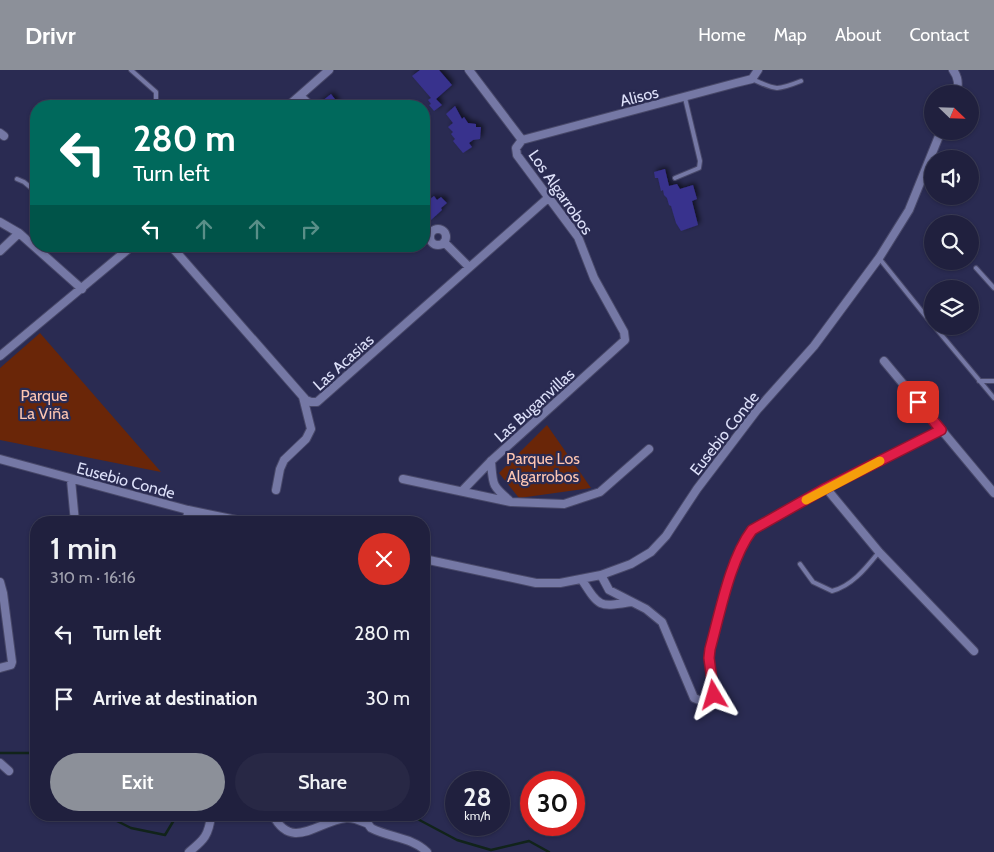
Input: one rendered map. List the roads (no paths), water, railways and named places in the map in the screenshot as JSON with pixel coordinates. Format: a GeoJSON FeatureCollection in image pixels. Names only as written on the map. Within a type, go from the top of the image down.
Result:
{"type":"FeatureCollection","features":[{"type":"Feature","properties":{"kind":"street"},"geometry":{"type":"LineString","coordinates":[[295,100],[329,70]]}},
{"type":"Feature","properties":{"kind":"street","name":"Los Algarrobos"},"geometry":{"type":"LineString","coordinates":[[469,70],[522,140],[516,148],[517,155],[578,236],[594,278],[624,332],[625,340]]}},
{"type":"Feature","properties":{"kind":"street"},"geometry":{"type":"LineString","coordinates":[[752,79],[758,70]]}},
{"type":"Feature","properties":{"kind":"street"},"geometry":{"type":"LineString","coordinates":[[953,70],[958,79],[958,85]]}},
{"type":"Feature","properties":{"kind":"street","name":"Alisos"},"geometry":{"type":"LineString","coordinates":[[522,140],[752,79]]}},
{"type":"Feature","properties":{"kind":"street"},"geometry":{"type":"LineString","coordinates":[[300,96],[305,100]]}},
{"type":"Feature","properties":{"kind":"street","name":"Eusebio Conde"},"geometry":{"type":"LineString","coordinates":[[430,560],[536,583],[560,583],[601,575],[631,564],[650,552],[666,536],[697,489],[757,410],[814,346],[879,258],[909,210],[937,140]]}},
{"type":"Feature","properties":{"kind":"street","name":"Las Acasias"},"geometry":{"type":"LineString","coordinates":[[176,252],[303,397],[311,402],[317,402],[548,198]]}},
{"type":"Feature","properties":{"kind":"street"},"geometry":{"type":"LineString","coordinates":[[0,222],[19,233],[30,243]]}},
{"type":"Feature","properties":{"kind":"street"},"geometry":{"type":"LineString","coordinates":[[0,251],[19,233]]}},
{"type":"Feature","properties":{"kind":"street"},"geometry":{"type":"LineString","coordinates":[[444,242],[469,267]]}},
{"type":"Feature","properties":{"kind":"street"},"geometry":{"type":"LineString","coordinates":[[40,252],[82,289]]}},
{"type":"Feature","properties":{"kind":"street"},"geometry":{"type":"LineString","coordinates":[[0,356],[125,252]]}},
{"type":"Feature","properties":{"kind":"street","name":"Las Buganvillas"},"geometry":{"type":"LineString","coordinates":[[462,491],[492,461],[625,340]]}},
{"type":"Feature","properties":{"kind":"street"},"geometry":{"type":"LineString","coordinates":[[884,361],[994,493]]}},
{"type":"Feature","properties":{"kind":"street"},"geometry":{"type":"LineString","coordinates":[[276,490],[284,460],[306,439],[311,429],[303,397]]}},
{"type":"Feature","properties":{"kind":"street"},"geometry":{"type":"LineString","coordinates":[[601,575],[610,590],[646,609],[662,622],[694,698],[704,702],[711,699],[714,695],[709,658],[710,649],[736,559],[744,541],[752,530],[826,488],[941,430]]}},
{"type":"Feature","properties":{"kind":"street"},"geometry":{"type":"LineString","coordinates":[[403,479],[511,502],[564,504],[600,492],[648,449]]}},
{"type":"Feature","properties":{"kind":"street","name":"Eusebio Conde"},"geometry":{"type":"LineString","coordinates":[[0,459],[71,480],[217,516]]}},
{"type":"Feature","properties":{"kind":"street"},"geometry":{"type":"LineString","coordinates":[[492,461],[493,483],[496,490],[511,502]]}},
{"type":"Feature","properties":{"kind":"street"},"geometry":{"type":"LineString","coordinates":[[71,480],[74,516]]}},
{"type":"Feature","properties":{"kind":"street"},"geometry":{"type":"LineString","coordinates":[[826,488],[879,552],[974,651]]}},
{"type":"Feature","properties":{"kind":"street"},"geometry":{"type":"LineString","coordinates":[[188,510],[188,516]]}},
{"type":"Feature","properties":{"kind":"street"},"geometry":{"type":"LineString","coordinates":[[582,580],[595,600],[605,606],[631,602]]}},
{"type":"Feature","properties":{"kind":"street"},"geometry":{"type":"LineString","coordinates":[[0,582],[12,662],[11,666],[0,668]]}},
{"type":"Feature","properties":{"kind":"street"},"geometry":{"type":"LineString","coordinates":[[0,763],[10,771]]}},
{"type":"Feature","properties":{"kind":"street"},"geometry":{"type":"LineString","coordinates":[[189,852],[202,842],[210,827],[210,821]]}},
{"type":"Feature","properties":{"kind":"street"},"geometry":{"type":"LineString","coordinates":[[277,821],[282,829],[298,837],[307,835],[334,821]]}},
{"type":"Feature","properties":{"kind":"street"},"geometry":{"type":"LineString","coordinates":[[361,821],[377,831],[418,844],[428,852]]}},
{"type":"Feature","properties":{"kind":"lane"},"geometry":{"type":"LineString","coordinates":[[131,70],[156,92],[156,100]]}},
{"type":"Feature","properties":{"kind":"lane"},"geometry":{"type":"LineString","coordinates":[[752,79],[769,87],[780,89],[801,81]]}},
{"type":"Feature","properties":{"kind":"lane"},"geometry":{"type":"LineString","coordinates":[[675,178],[699,168],[700,161],[685,98]]}},
{"type":"Feature","properties":{"kind":"lane"},"geometry":{"type":"LineString","coordinates":[[17,179],[30,187]]}},
{"type":"Feature","properties":{"kind":"lane"},"geometry":{"type":"LineString","coordinates":[[879,258],[924,314]]}},
{"type":"Feature","properties":{"kind":"lane"},"geometry":{"type":"LineString","coordinates":[[978,270],[994,288]]}},
{"type":"Feature","properties":{"kind":"lane"},"geometry":{"type":"LineString","coordinates":[[941,335],[994,398]]}},
{"type":"Feature","properties":{"kind":"lane"},"geometry":{"type":"LineString","coordinates":[[979,381],[994,381]]}},
{"type":"Feature","properties":{"kind":"lane"},"geometry":{"type":"LineString","coordinates":[[800,564],[813,582],[832,591],[838,590],[852,581],[879,552]]}},
{"type":"Feature","properties":{"kind":"waterway"},"geometry":{"type":"LineString","coordinates":[[0,753],[30,753]]}},
{"type":"Feature","properties":{"kind":"waterway"},"geometry":{"type":"LineString","coordinates":[[117,821],[131,828],[165,835],[173,821]]}},
{"type":"Feature","properties":{"kind":"waterway"},"geometry":{"type":"LineString","coordinates":[[421,821],[457,840],[491,850],[529,841],[549,852]]}},
{"type":"Feature","properties":{"kind":"park label","name":"Parque La Viña"},"geometry":{"type":"Point","coordinates":[44,404]}},
{"type":"Feature","properties":{"kind":"park label","name":"Parque Los Algarrobos"},"geometry":{"type":"Point","coordinates":[543,467]}}]}
